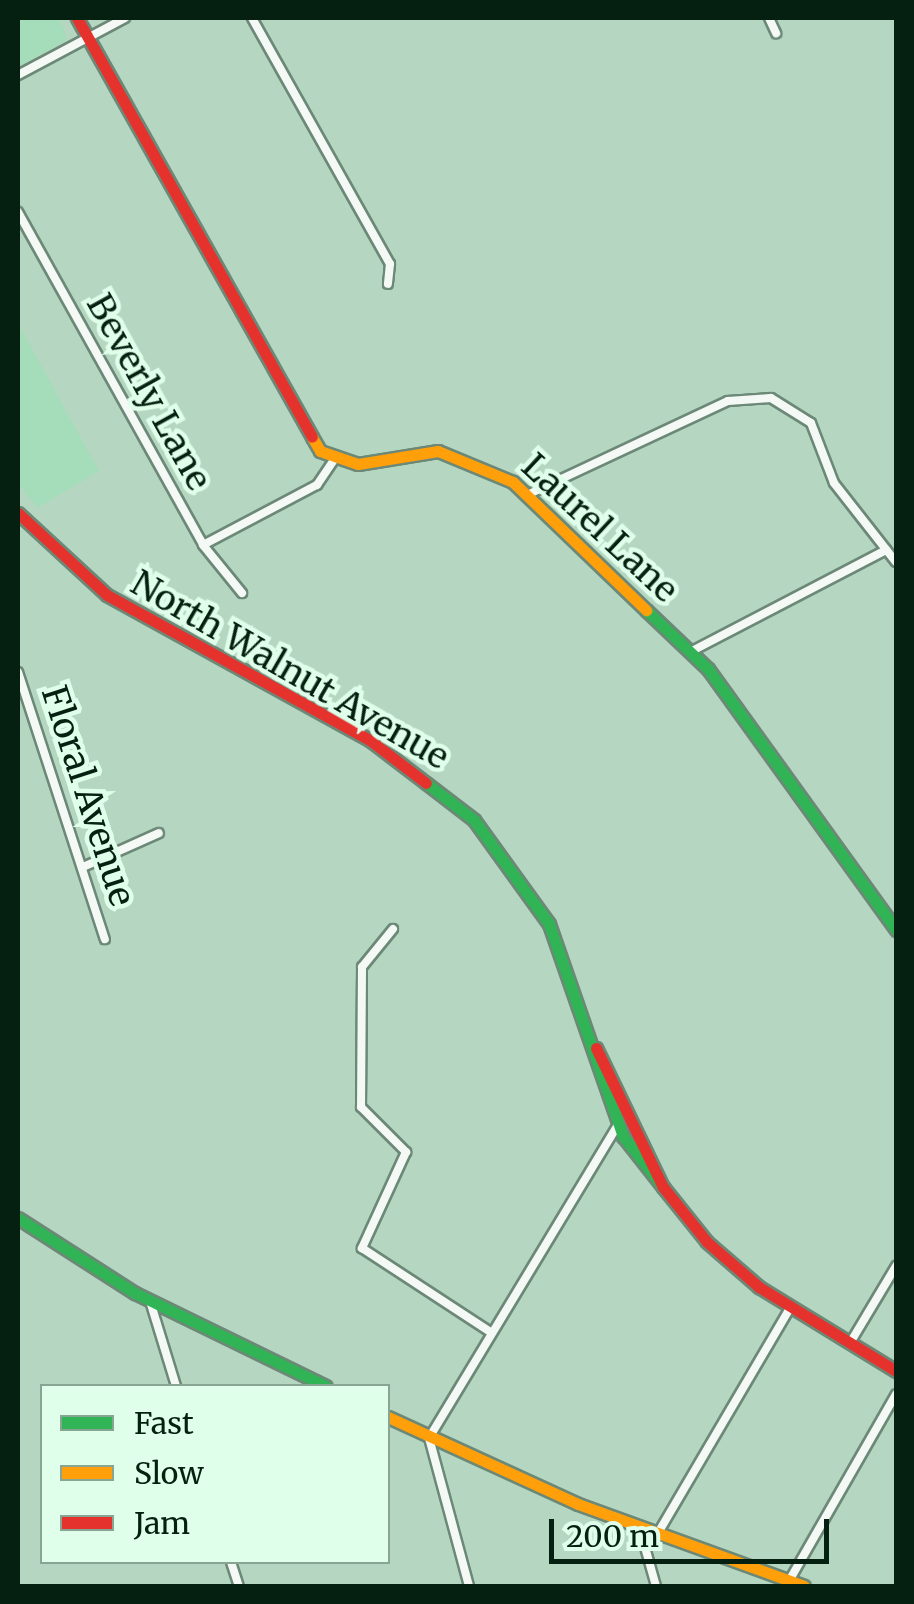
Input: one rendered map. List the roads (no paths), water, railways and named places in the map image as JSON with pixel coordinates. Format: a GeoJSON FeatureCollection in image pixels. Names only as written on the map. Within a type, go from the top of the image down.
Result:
{"type":"FeatureCollection","features":[{"type":"Feature","properties":{"kind":"street"},"geometry":{"type":"LineString","coordinates":[[77,18],[333,461],[317,485],[203,545]]}},
{"type":"Feature","properties":{"kind":"street"},"geometry":{"type":"LineString","coordinates":[[18,75],[125,18]]}},
{"type":"Feature","properties":{"kind":"street"},"geometry":{"type":"LineString","coordinates":[[252,18],[390,264],[388,284]]}},
{"type":"Feature","properties":{"kind":"street"},"geometry":{"type":"LineString","coordinates":[[769,18],[776,33]]}},
{"type":"Feature","properties":{"kind":"street","name":"Beverly Lane"},"geometry":{"type":"LineString","coordinates":[[18,212],[203,545],[242,593]]}},
{"type":"Feature","properties":{"kind":"street"},"geometry":{"type":"LineString","coordinates":[[527,494],[728,401],[772,398],[811,423],[834,482],[896,562]]}},
{"type":"Feature","properties":{"kind":"street","name":"Laurel Lane"},"geometry":{"type":"LineString","coordinates":[[333,461],[438,451],[493,469],[527,494],[692,651],[896,930]]}},
{"type":"Feature","properties":{"kind":"street","name":"North Walnut Avenue"},"geometry":{"type":"LineString","coordinates":[[18,514],[107,595],[371,741],[452,798],[532,894],[596,1048],[663,1187]]}},
{"type":"Feature","properties":{"kind":"street"},"geometry":{"type":"LineString","coordinates":[[692,651],[886,550]]}},
{"type":"Feature","properties":{"kind":"street","name":"Floral Avenue"},"geometry":{"type":"LineString","coordinates":[[18,672],[105,938]]}},
{"type":"Feature","properties":{"kind":"street"},"geometry":{"type":"LineString","coordinates":[[83,867],[159,833]]}},
{"type":"Feature","properties":{"kind":"street"},"geometry":{"type":"LineString","coordinates":[[393,930],[362,967],[361,1107],[406,1152],[362,1248],[489,1331]]}},
{"type":"Feature","properties":{"kind":"street","name":"North Walnut Avenue"},"geometry":{"type":"LineString","coordinates":[[596,1048],[618,1125],[663,1187],[720,1254],[790,1308],[896,1371]]}},
{"type":"Feature","properties":{"kind":"street"},"geometry":{"type":"LineString","coordinates":[[469,1586],[429,1438],[489,1331],[618,1125]]}},
{"type":"Feature","properties":{"kind":"street"},"geometry":{"type":"LineString","coordinates":[[18,1218],[150,1301],[322,1384]]}},
{"type":"Feature","properties":{"kind":"street"},"geometry":{"type":"LineString","coordinates":[[849,1343],[896,1266]]}},
{"type":"Feature","properties":{"kind":"street"},"geometry":{"type":"LineString","coordinates":[[150,1301],[175,1384]]}},
{"type":"Feature","properties":{"kind":"street"},"geometry":{"type":"LineString","coordinates":[[658,1533],[790,1308]]}},
{"type":"Feature","properties":{"kind":"street"},"geometry":{"type":"LineString","coordinates":[[789,1581],[896,1394]]}},
{"type":"Feature","properties":{"kind":"street"},"geometry":{"type":"LineString","coordinates":[[390,1419],[639,1526],[804,1586]]}},
{"type":"Feature","properties":{"kind":"street"},"geometry":{"type":"LineString","coordinates":[[639,1526],[656,1586]]}}]}
